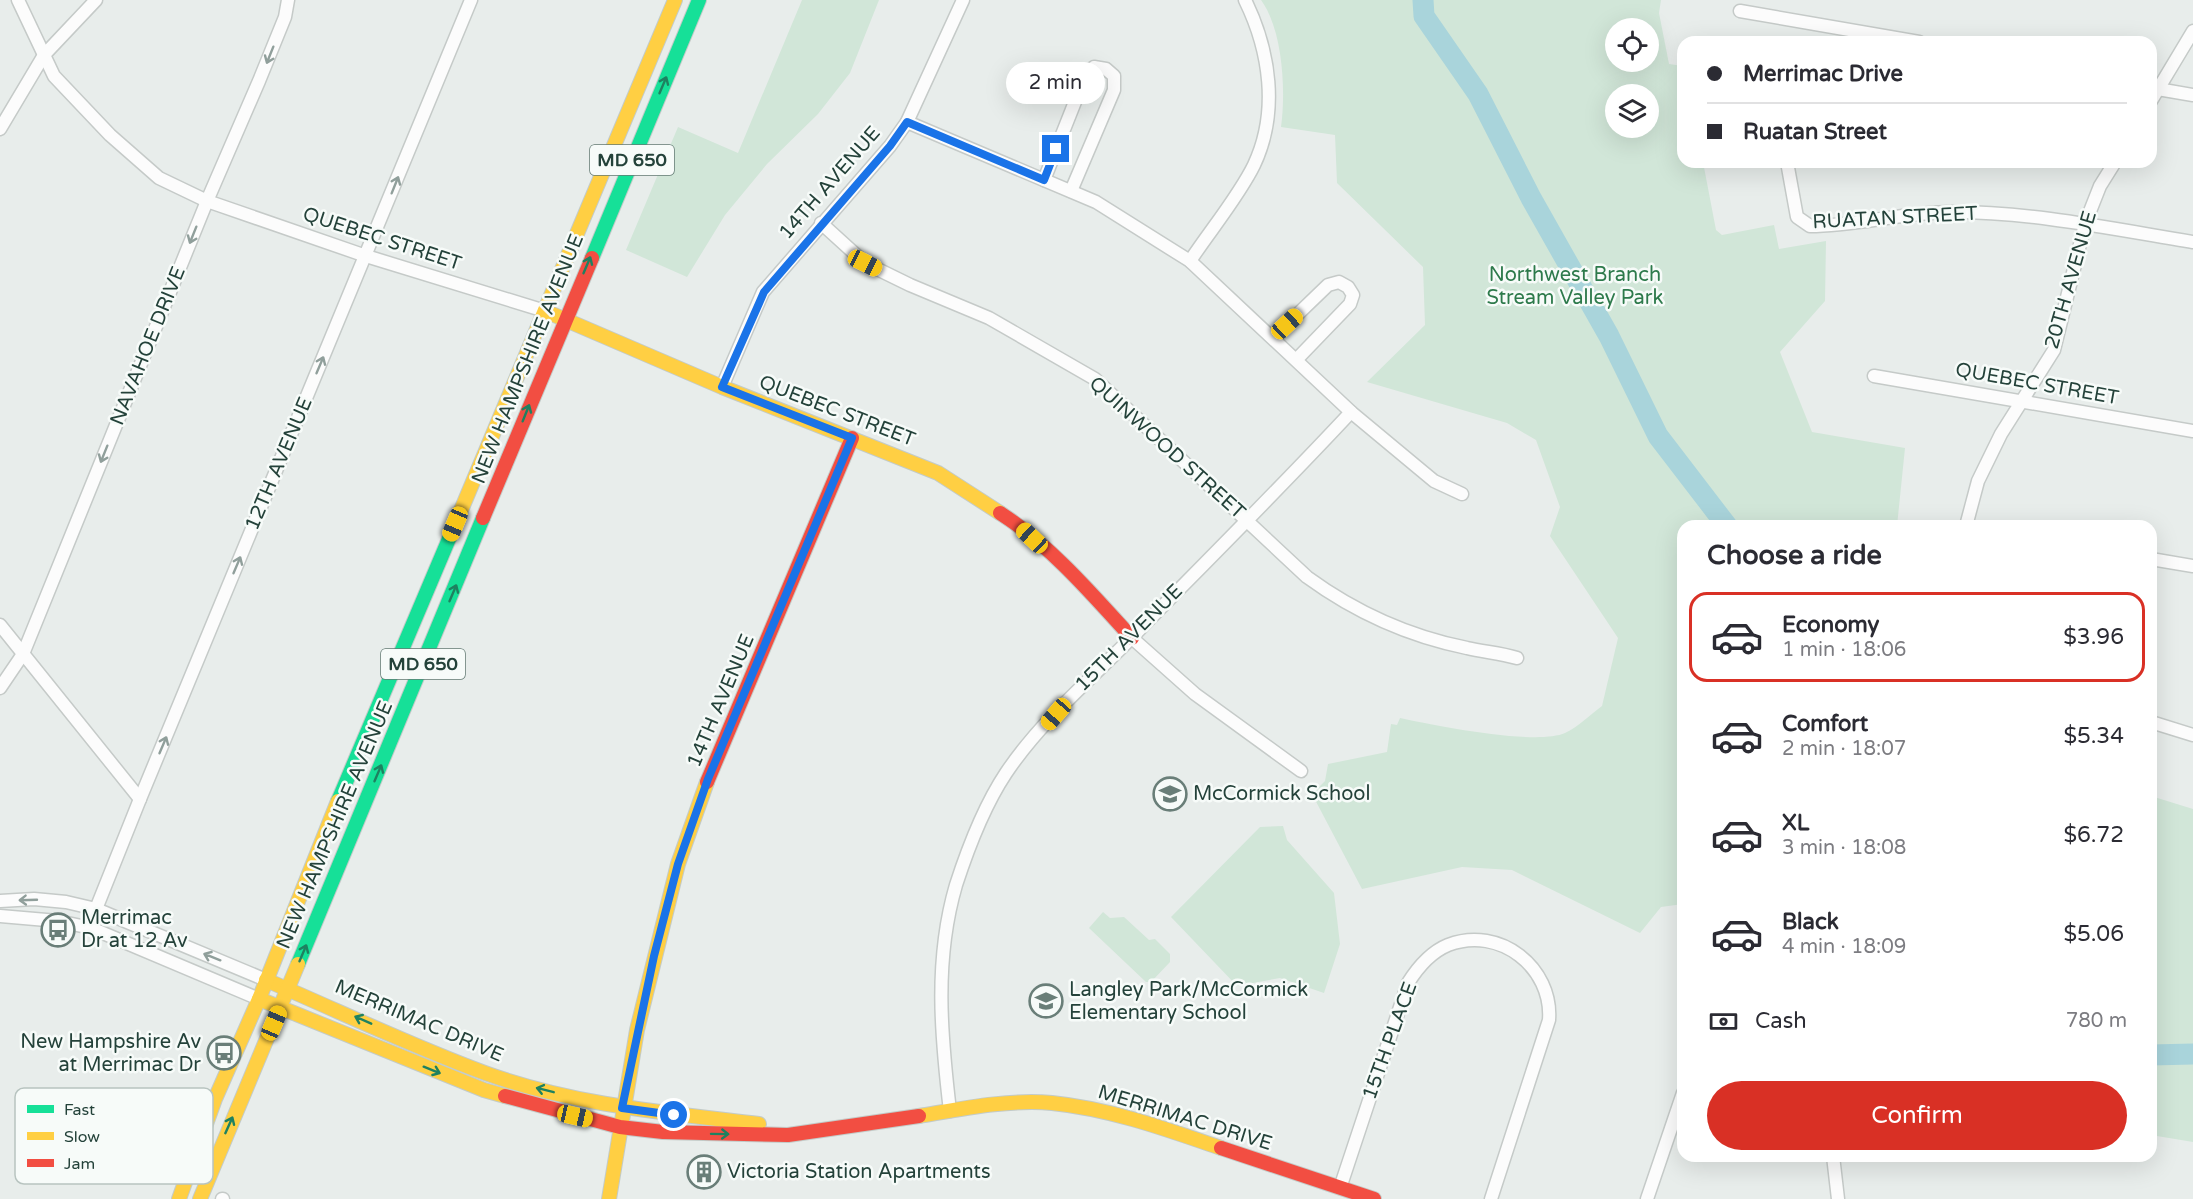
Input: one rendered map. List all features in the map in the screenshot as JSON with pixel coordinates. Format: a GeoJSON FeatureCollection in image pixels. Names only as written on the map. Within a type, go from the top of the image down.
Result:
{"type":"FeatureCollection","features":[{"type":"Feature","properties":{"kind":"street","name":"QUEBEC STREET"},"geometry":{"type":"LineString","coordinates":[[18,0],[54,76],[110,135],[159,178],[207,201],[366,256],[545,311],[722,387],[938,473],[1016,523],[1083,585],[1132,638],[1195,694],[1301,771]]}},
{"type":"Feature","properties":{"kind":"street"},"geometry":{"type":"LineString","coordinates":[[0,129],[44,55],[96,0]]}},
{"type":"Feature","properties":{"kind":"street","name":"NAVAHOE DRIVE"},"geometry":{"type":"LineString","coordinates":[[0,688],[23,654],[207,201],[264,70],[285,17],[288,0]]}},
{"type":"Feature","properties":{"kind":"street","name":"12TH AVENUE"},"geometry":{"type":"LineString","coordinates":[[91,928],[96,909],[140,799],[471,0]]}},
{"type":"Feature","properties":{"kind":"street","name":"NEW HAMPSHIRE AVENUE"},"geometry":{"type":"LineString","coordinates":[[213,1105],[675,0]]}},
{"type":"Feature","properties":{"kind":"street","name":"NEW HAMPSHIRE AVENUE"},"geometry":{"type":"LineString","coordinates":[[213,1168],[564,319],[699,0]]}},
{"type":"Feature","properties":{"kind":"street","name":"14TH AVENUE"},"geometry":{"type":"LineString","coordinates":[[722,387],[764,292],[821,222],[890,146],[907,122],[963,0]]}},
{"type":"Feature","properties":{"kind":"street"},"geometry":{"type":"LineString","coordinates":[[1190,261],[1253,167],[1266,126],[1268,72],[1259,32],[1245,0]]}},
{"type":"Feature","properties":{"kind":"street"},"geometry":{"type":"LineString","coordinates":[[1740,11],[1884,36]]}},
{"type":"Feature","properties":{"kind":"street"},"geometry":{"type":"LineString","coordinates":[[2157,85],[2193,31]]}},
{"type":"Feature","properties":{"kind":"street"},"geometry":{"type":"LineString","coordinates":[[1044,180],[1086,74],[1094,67],[1106,69],[1114,76],[1114,90],[1071,191]]}},
{"type":"Feature","properties":{"kind":"street"},"geometry":{"type":"LineString","coordinates":[[2157,88],[2193,95]]}},
{"type":"Feature","properties":{"kind":"street"},"geometry":{"type":"LineString","coordinates":[[907,122],[1096,202],[1190,261],[1352,412],[1434,481],[1462,494]]}},
{"type":"Feature","properties":{"kind":"street","name":"RUATAN STREET"},"geometry":{"type":"LineString","coordinates":[[1788,168],[1797,217],[1810,226],[1917,213],[1950,212],[2021,215],[2193,242]]}},
{"type":"Feature","properties":{"kind":"street","name":"20TH AVENUE"},"geometry":{"type":"LineString","coordinates":[[1968,520],[1978,482],[2001,434],[2047,362],[2058,339],[2085,224],[2100,186],[2111,168]]}},
{"type":"Feature","properties":{"kind":"street","name":"QUINWOOD STREET"},"geometry":{"type":"LineString","coordinates":[[821,222],[865,263],[910,285],[989,318],[1095,380],[1170,446],[1307,577],[1353,608],[1392,627],[1435,640],[1517,658]]}},
{"type":"Feature","properties":{"kind":"street"},"geometry":{"type":"LineString","coordinates":[[1274,337],[1328,285],[1339,282],[1348,286],[1353,295],[1350,304],[1297,359]]}},
{"type":"Feature","properties":{"kind":"street","name":"QUEBEC STREET"},"geometry":{"type":"LineString","coordinates":[[1874,376],[2193,431]]}},
{"type":"Feature","properties":{"kind":"street","name":"15TH AVENUE"},"geometry":{"type":"LineString","coordinates":[[950,1111],[940,1017],[940,980],[950,914],[968,854],[1006,773],[1077,689],[1132,638],[1352,412]]}},
{"type":"Feature","properties":{"kind":"street","name":"14TH AVENUE"},"geometry":{"type":"LineString","coordinates":[[609,1199],[622,1108],[654,956],[678,864],[708,779],[852,438]]}},
{"type":"Feature","properties":{"kind":"street"},"geometry":{"type":"LineString","coordinates":[[2157,560],[2193,566]]}},
{"type":"Feature","properties":{"kind":"street"},"geometry":{"type":"LineString","coordinates":[[0,625],[140,799]]}},
{"type":"Feature","properties":{"kind":"street"},"geometry":{"type":"LineString","coordinates":[[2157,724],[2193,735]]}},
{"type":"Feature","properties":{"kind":"street","name":"MERRIMAC DRIVE"},"geometry":{"type":"LineString","coordinates":[[0,901],[55,901],[96,909],[266,980],[289,987],[485,1073],[622,1108],[746,1124],[837,1126]]}},
{"type":"Feature","properties":{"kind":"street","name":"MERRIMAC DRIVE"},"geometry":{"type":"LineString","coordinates":[[0,916],[58,921],[91,928],[484,1090],[558,1112],[620,1127],[663,1132],[788,1135],[950,1111],[1020,1103],[1051,1103],[1097,1110],[1184,1135],[1374,1199]]}},
{"type":"Feature","properties":{"kind":"street","name":"15TH PLACE"},"geometry":{"type":"LineString","coordinates":[[1340,1188],[1408,983],[1420,965],[1437,950],[1450,944],[1476,941],[1502,947],[1525,958],[1543,981],[1550,1008],[1539,1051],[1491,1199]]}},
{"type":"Feature","properties":{"kind":"street"},"geometry":{"type":"LineString","coordinates":[[1647,1199],[1677,1111]]}},
{"type":"Feature","properties":{"kind":"street"},"geometry":{"type":"LineString","coordinates":[[1834,1162],[1838,1199]]}},
{"type":"Feature","properties":{"kind":"street","name":"NEW HAMPSHIRE AVENUE"},"geometry":{"type":"LineString","coordinates":[[179,1199],[184,1184]]}},
{"type":"Feature","properties":{"kind":"street","name":"NEW HAMPSHIRE AVENUE"},"geometry":{"type":"LineString","coordinates":[[200,1199],[206,1184]]}},
{"type":"Feature","properties":{"kind":"green space"},"geometry":{"type":"Polygon","coordinates":[[[802,0],[879,0],[850,73],[818,114],[767,164],[725,215],[687,277],[626,250],[678,127],[738,153],[802,0]]]}},
{"type":"Feature","properties":{"kind":"green space","name":"Northwest Branch Stream Valley Park"},"geometry":{"type":"Polygon","coordinates":[[[1261,0],[1661,0],[1659,13],[1669,64],[1677,65],[1677,168],[1704,168],[1716,230],[1722,235],[1774,225],[1779,249],[1826,241],[1825,301],[1780,352],[1812,432],[1905,448],[1898,520],[1677,520],[1677,905],[1661,907],[1640,933],[1512,870],[1462,867],[1362,889],[1312,794],[1325,781],[1328,764],[1387,752],[1391,724],[1397,725],[1400,718],[1508,736],[1551,736],[1565,733],[1602,706],[1618,638],[1550,536],[1560,507],[1536,440],[1507,423],[1367,382],[1425,325],[1423,267],[1337,183],[1335,135],[1281,127],[1283,79],[1274,27],[1261,0]]]}},
{"type":"Feature","properties":{"kind":"green space"},"geometry":{"type":"Polygon","coordinates":[[[2157,798],[2193,809],[2193,1142],[2157,1136],[2157,798]]]}},
{"type":"Feature","properties":{"kind":"green space"},"geometry":{"type":"Polygon","coordinates":[[[1283,826],[1287,840],[1334,893],[1340,944],[1324,993],[1280,978],[1237,986],[1171,917],[1260,827],[1283,826]]]}},
{"type":"Feature","properties":{"kind":"green space"},"geometry":{"type":"Polygon","coordinates":[[[1103,912],[1110,918],[1124,917],[1149,940],[1155,939],[1170,954],[1170,962],[1151,982],[1146,982],[1089,928],[1103,912]]]}},
{"type":"Feature","properties":{"kind":"waterway"},"geometry":{"type":"LineString","coordinates":[[1423,0],[1424,16],[1478,94],[1531,198],[1609,336],[1658,436],[1722,520]]}},
{"type":"Feature","properties":{"kind":"waterway"},"geometry":{"type":"LineString","coordinates":[[2157,1055],[2193,1054]]}},
{"type":"Feature","properties":{"kind":"traffic: fast"},"geometry":{"type":"LineString","coordinates":[[592,258],[699,0]]}},
{"type":"Feature","properties":{"kind":"traffic: fast"},"geometry":{"type":"LineString","coordinates":[[298,964],[483,518]]}},
{"type":"Feature","properties":{"kind":"traffic: fast"},"geometry":{"type":"LineString","coordinates":[[338,801],[454,527]]}},
{"type":"Feature","properties":{"kind":"traffic: slow"},"geometry":{"type":"LineString","coordinates":[[454,527],[675,0]]}},
{"type":"Feature","properties":{"kind":"traffic: slow"},"geometry":{"type":"LineString","coordinates":[[545,311],[722,387],[938,473],[1000,513]]}},
{"type":"Feature","properties":{"kind":"traffic: slow"},"geometry":{"type":"LineString","coordinates":[[609,1199],[637,1030],[678,864],[707,782]]}},
{"type":"Feature","properties":{"kind":"traffic: slow"},"geometry":{"type":"LineString","coordinates":[[213,1105],[259,999],[338,801]]}},
{"type":"Feature","properties":{"kind":"traffic: slow"},"geometry":{"type":"LineString","coordinates":[[213,1168],[298,964]]}},
{"type":"Feature","properties":{"kind":"traffic: slow"},"geometry":{"type":"LineString","coordinates":[[266,980],[430,1051],[518,1084],[620,1106],[759,1124]]}},
{"type":"Feature","properties":{"kind":"traffic: slow"},"geometry":{"type":"LineString","coordinates":[[259,999],[484,1090],[505,1096]]}},
{"type":"Feature","properties":{"kind":"traffic: slow"},"geometry":{"type":"LineString","coordinates":[[919,1116],[1019,1102],[1052,1103],[1117,1115],[1221,1148]]}},
{"type":"Feature","properties":{"kind":"traffic: slow"},"geometry":{"type":"LineString","coordinates":[[179,1199],[184,1184]]}},
{"type":"Feature","properties":{"kind":"traffic: slow"},"geometry":{"type":"LineString","coordinates":[[200,1199],[206,1184]]}},
{"type":"Feature","properties":{"kind":"traffic: jam"},"geometry":{"type":"LineString","coordinates":[[483,518],[592,258]]}},
{"type":"Feature","properties":{"kind":"traffic: jam"},"geometry":{"type":"LineString","coordinates":[[707,782],[852,438]]}},
{"type":"Feature","properties":{"kind":"traffic: jam"},"geometry":{"type":"LineString","coordinates":[[1000,513],[1053,555],[1132,638]]}},
{"type":"Feature","properties":{"kind":"traffic: jam"},"geometry":{"type":"LineString","coordinates":[[505,1096],[620,1127],[663,1132],[788,1135],[919,1116]]}},
{"type":"Feature","properties":{"kind":"traffic: jam"},"geometry":{"type":"LineString","coordinates":[[1221,1148],[1374,1199]]}},
{"type":"Feature","properties":{"kind":"place","name":"McCormick School"},"geometry":{"type":"Point","coordinates":[1170,794]}},
{"type":"Feature","properties":{"kind":"place","name":"Merrimac Dr at 12 Av"},"geometry":{"type":"Point","coordinates":[58,930]}},
{"type":"Feature","properties":{"kind":"place","name":"Langley Park/McCormick Elementary School"},"geometry":{"type":"Point","coordinates":[1046,1001]}},
{"type":"Feature","properties":{"kind":"place","name":"New Hampshire Av at Merrimac Dr"},"geometry":{"type":"Point","coordinates":[224,1053]}},
{"type":"Feature","properties":{"kind":"place","name":"Victoria Station Apartments"},"geometry":{"type":"Point","coordinates":[704,1172]}},
{"type":"Feature","properties":{"kind":"route"},"geometry":{"type":"LineString","coordinates":[[674,1115],[622,1108],[637,1030],[678,864],[708,779],[852,438],[722,387],[764,292],[789,260],[890,146],[907,122],[1044,180],[1056,149]]}}]}
